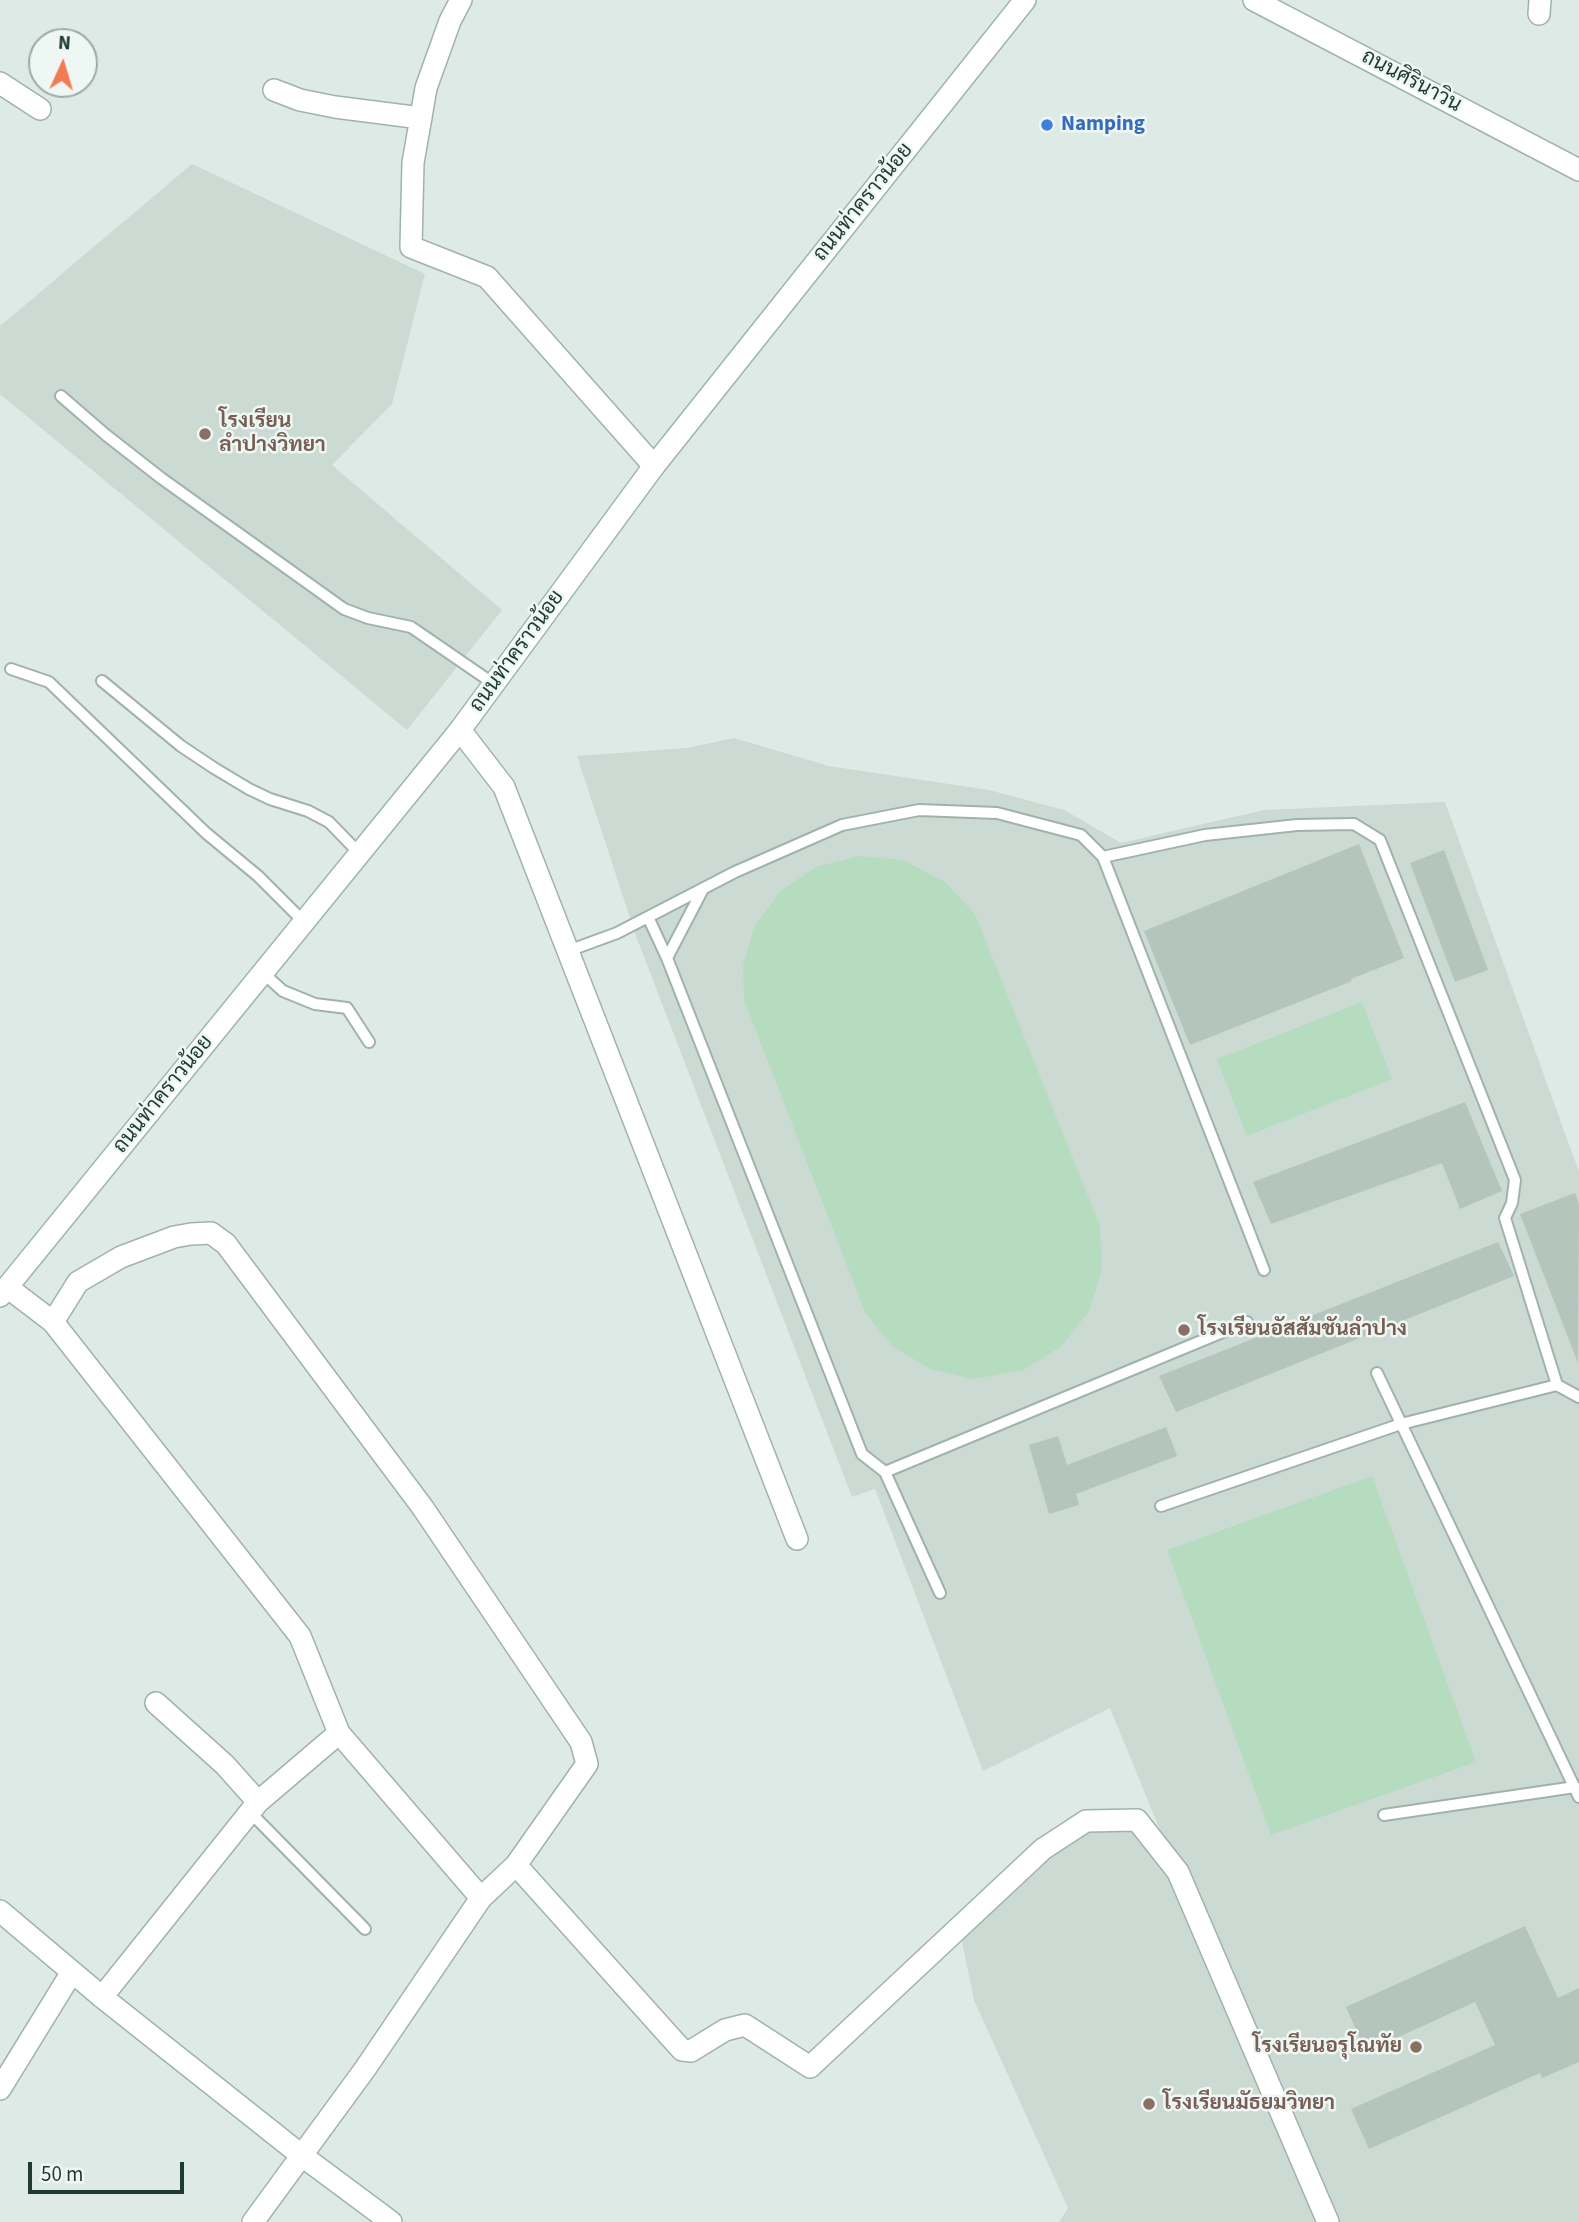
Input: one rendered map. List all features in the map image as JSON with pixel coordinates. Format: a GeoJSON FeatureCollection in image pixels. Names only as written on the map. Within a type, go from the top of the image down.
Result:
{"type":"FeatureCollection","features":[{"type":"Feature","properties":{"kind":"street"},"geometry":{"type":"LineString","coordinates":[[461,0],[450,21],[426,88],[413,163],[411,247],[487,277],[654,466]]}},
{"type":"Feature","properties":{"kind":"street","name":"ถนนท่าคราวน้อย"},"geometry":{"type":"LineString","coordinates":[[4,1292],[460,730],[654,466],[1026,0]]}},
{"type":"Feature","properties":{"kind":"street","name":"ถนนศิรินาวิน"},"geometry":{"type":"LineString","coordinates":[[1254,0],[1575,163]]}},
{"type":"Feature","properties":{"kind":"street"},"geometry":{"type":"LineString","coordinates":[[0,83],[40,109]]}},
{"type":"Feature","properties":{"kind":"street"},"geometry":{"type":"LineString","coordinates":[[274,90],[300,100],[335,107],[421,118]]}},
{"type":"Feature","properties":{"kind":"street"},"geometry":{"type":"LineString","coordinates":[[460,730],[504,788],[797,1539]]}},
{"type":"Feature","properties":{"kind":"street"},"geometry":{"type":"LineString","coordinates":[[52,1322],[78,1282],[121,1257],[174,1237],[191,1234],[211,1233],[226,1244],[423,1508],[581,1742],[587,1764],[516,1865],[481,1898],[365,2069],[253,2222]]}},
{"type":"Feature","properties":{"kind":"street"},"geometry":{"type":"LineString","coordinates":[[4,1292],[52,1322],[300,1636],[339,1733],[481,1898]]}},
{"type":"Feature","properties":{"kind":"street"},"geometry":{"type":"LineString","coordinates":[[156,1703],[225,1765],[254,1807]]}},
{"type":"Feature","properties":{"kind":"street"},"geometry":{"type":"LineString","coordinates":[[102,1997],[254,1807],[339,1733]]}},
{"type":"Feature","properties":{"kind":"street"},"geometry":{"type":"LineString","coordinates":[[516,1865],[682,2050],[691,2051],[725,2029],[745,2025],[810,2067],[1043,1849],[1086,1821],[1137,1820],[1178,1872],[1328,2222]]}},
{"type":"Feature","properties":{"kind":"street"},"geometry":{"type":"LineString","coordinates":[[0,1911],[102,1997],[300,2155],[391,2222]]}},
{"type":"Feature","properties":{"kind":"street"},"geometry":{"type":"LineString","coordinates":[[0,2089],[72,1972]]}},
{"type":"Feature","properties":{"kind":"lane"},"geometry":{"type":"LineString","coordinates":[[61,396],[161,478],[344,609],[368,618],[411,627],[494,684]]}},
{"type":"Feature","properties":{"kind":"lane"},"geometry":{"type":"LineString","coordinates":[[11,669],[49,682],[205,833],[258,876],[304,922]]}},
{"type":"Feature","properties":{"kind":"lane"},"geometry":{"type":"LineString","coordinates":[[102,681],[181,746],[248,789],[308,811],[329,822],[360,854]]}},
{"type":"Feature","properties":{"kind":"lane"},"geometry":{"type":"LineString","coordinates":[[568,951],[617,933],[703,889],[842,825],[919,810],[997,813],[1081,835],[1103,857],[1264,1270]]}},
{"type":"Feature","properties":{"kind":"lane"},"geometry":{"type":"LineString","coordinates":[[1103,857],[1205,835],[1297,825],[1354,824],[1380,840],[1515,1180],[1512,1203],[1505,1218],[1557,1385]]}},
{"type":"Feature","properties":{"kind":"lane"},"geometry":{"type":"LineString","coordinates":[[667,958],[703,889]]}},
{"type":"Feature","properties":{"kind":"lane"},"geometry":{"type":"LineString","coordinates":[[648,917],[667,958],[862,1454],[886,1472],[940,1593]]}},
{"type":"Feature","properties":{"kind":"lane"},"geometry":{"type":"LineString","coordinates":[[263,973],[283,991],[315,1004],[347,1008],[369,1042]]}},
{"type":"Feature","properties":{"kind":"lane"},"geometry":{"type":"LineString","coordinates":[[886,1472],[1247,1322]]}},
{"type":"Feature","properties":{"kind":"lane"},"geometry":{"type":"LineString","coordinates":[[1377,1373],[1577,1792],[1384,1815]]}},
{"type":"Feature","properties":{"kind":"lane"},"geometry":{"type":"LineString","coordinates":[[1161,1506],[1401,1424],[1557,1385],[1579,1397]]}},
{"type":"Feature","properties":{"kind":"lane"},"geometry":{"type":"LineString","coordinates":[[254,1807],[365,1929]]}},
{"type":"Feature","properties":{"kind":"shaded area","name":"โรงเรียน ลำปางวิทยา"},"geometry":{"type":"Polygon","coordinates":[[[192,164],[425,274],[392,404],[332,465],[502,610],[407,730],[0,394],[0,326],[192,164]]]}},
{"type":"Feature","properties":{"kind":"shaded area","name":"โรงเรียนอัสสัมชันลำปาง"},"geometry":{"type":"Polygon","coordinates":[[[734,738],[829,766],[989,790],[1064,810],[1121,843],[1264,810],[1445,802],[1579,1172],[1579,2222],[1059,2222],[1068,2208],[974,2000],[959,1927],[1086,1821],[1137,1820],[1176,1869],[1110,1708],[983,1771],[875,1489],[852,1497],[636,936],[577,756],[687,748],[734,738]]]}},
{"type":"Feature","properties":{"kind":"green space"},"geometry":{"type":"Polygon","coordinates":[[[859,856],[903,860],[945,882],[975,914],[1100,1226],[1102,1270],[1089,1311],[1062,1346],[1023,1370],[974,1379],[930,1369],[892,1346],[865,1312],[744,1000],[743,967],[754,927],[780,891],[816,867],[859,856]]]}},
{"type":"Feature","properties":{"kind":"green space"},"geometry":{"type":"Polygon","coordinates":[[[1362,1002],[1392,1079],[1247,1136],[1217,1059],[1362,1002]]]}},
{"type":"Feature","properties":{"kind":"green space"},"geometry":{"type":"Polygon","coordinates":[[[1372,1476],[1476,1762],[1271,1835],[1167,1550],[1372,1476]]]}},
{"type":"Feature","properties":{"kind":"building"},"geometry":{"type":"Polygon","coordinates":[[[1359,844],[1404,958],[1190,1045],[1144,931],[1359,844]]]}},
{"type":"Feature","properties":{"kind":"building"},"geometry":{"type":"Polygon","coordinates":[[[1444,850],[1488,970],[1455,982],[1410,863],[1444,850]]]}},
{"type":"Feature","properties":{"kind":"building"},"geometry":{"type":"Polygon","coordinates":[[[1465,1102],[1502,1191],[1460,1209],[1442,1163],[1271,1224],[1253,1182],[1465,1102]]]}},
{"type":"Feature","properties":{"kind":"building"},"geometry":{"type":"Polygon","coordinates":[[[1575,1193],[1579,1204],[1578,1363],[1520,1214],[1575,1193]]]}},
{"type":"Feature","properties":{"kind":"building"},"geometry":{"type":"Polygon","coordinates":[[[1498,1242],[1514,1276],[1176,1412],[1159,1376],[1498,1242]]]}},
{"type":"Feature","properties":{"kind":"building"},"geometry":{"type":"Polygon","coordinates":[[[1166,1427],[1177,1456],[1076,1494],[1079,1505],[1049,1514],[1029,1445],[1058,1436],[1067,1465],[1166,1427]]]}},
{"type":"Feature","properties":{"kind":"building"},"geometry":{"type":"Polygon","coordinates":[[[1525,1926],[1558,1998],[1579,1988],[1579,2062],[1542,2078],[1540,2073],[1369,2149],[1351,2109],[1495,2045],[1475,2002],[1366,2052],[1346,2007],[1525,1926]]]}},
{"type":"Feature","properties":{"kind":"place","name":"Namping"},"geometry":{"type":"Point","coordinates":[1047,125]}},
{"type":"Feature","properties":{"kind":"place","name":"โรงเรียน ลำปางวิทยา"},"geometry":{"type":"Point","coordinates":[205,434]}},
{"type":"Feature","properties":{"kind":"place","name":"โรงเรียนอัสสัมชันลำปาง"},"geometry":{"type":"Point","coordinates":[1184,1330]}},
{"type":"Feature","properties":{"kind":"place","name":"โรงเรียนอรุโณทัย"},"geometry":{"type":"Point","coordinates":[1416,2047]}},
{"type":"Feature","properties":{"kind":"place","name":"โรงเรียนมัธยมวิทยา"},"geometry":{"type":"Point","coordinates":[1149,2104]}}]}
